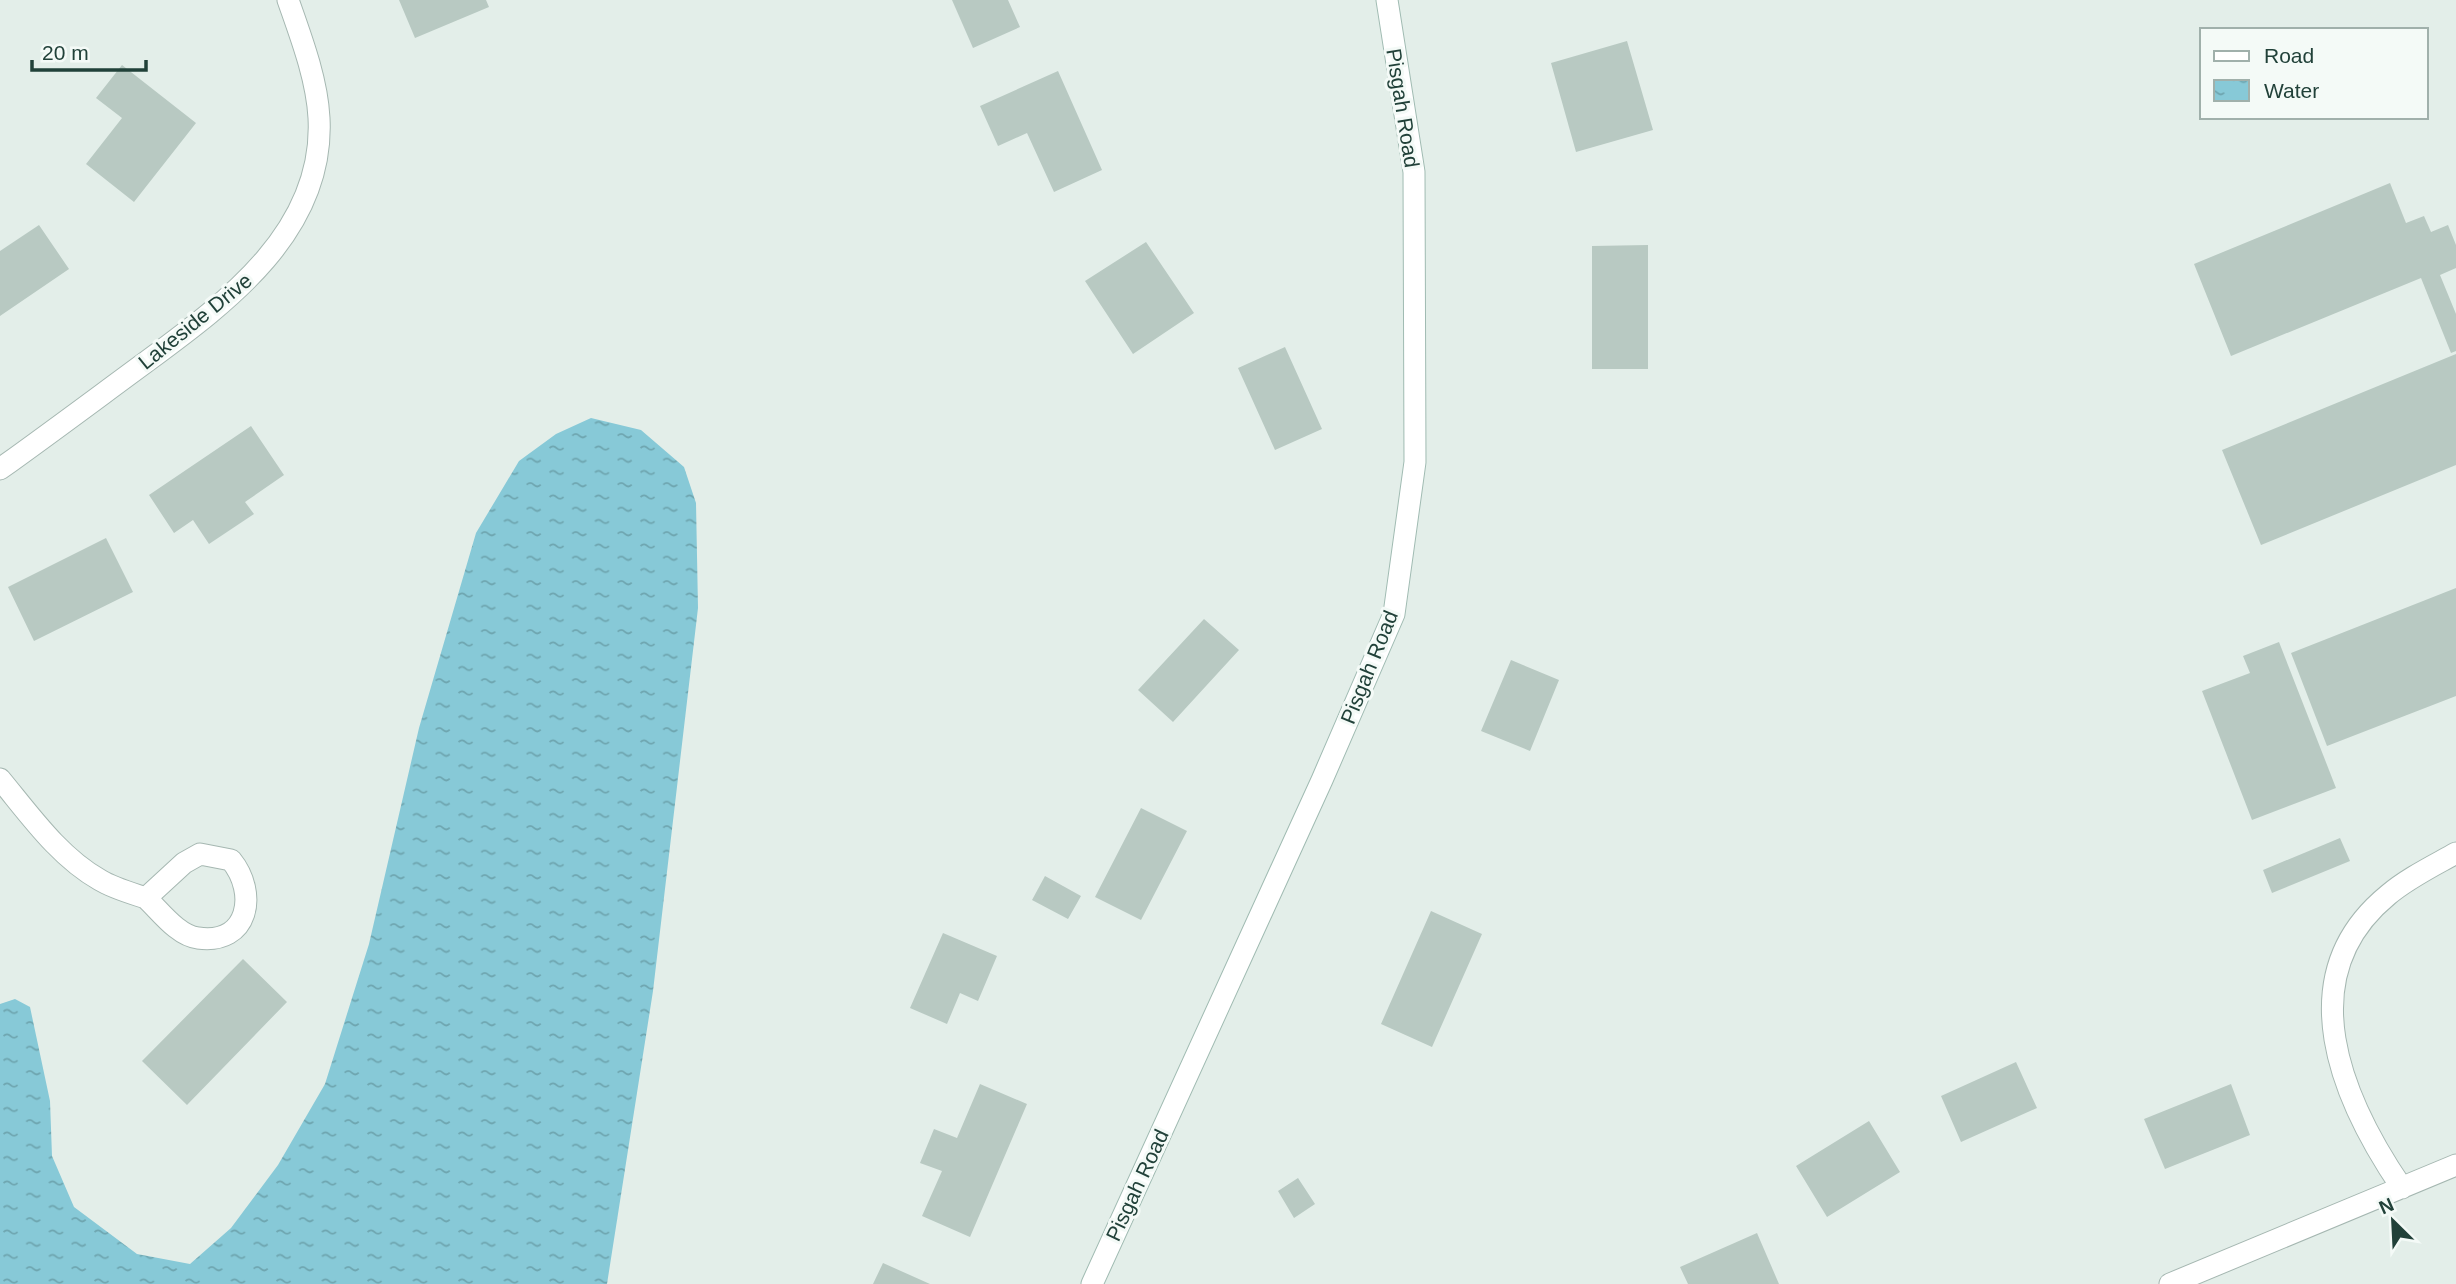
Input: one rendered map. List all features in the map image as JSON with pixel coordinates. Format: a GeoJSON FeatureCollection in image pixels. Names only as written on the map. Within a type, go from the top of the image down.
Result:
{"type":"FeatureCollection","features":[{"type":"Feature","properties":{"kind":"street","name":"Lakeside Drive"},"geometry":{"type":"LineString","coordinates":[[0,469],[187,334],[245,285],[280,242],[305,196],[313,171],[319,119],[301,35],[288,0]]}},
{"type":"Feature","properties":{"kind":"street","name":"Pisgah Road"},"geometry":{"type":"LineString","coordinates":[[1092,1284],[1322,780],[1394,614],[1415,462],[1414,172],[1387,0]]}},
{"type":"Feature","properties":{"kind":"street"},"geometry":{"type":"LineString","coordinates":[[0,779],[41,828],[82,868],[101,881],[146,898],[180,930],[197,939],[224,935],[241,923],[248,900],[246,884],[231,860],[200,854],[184,863],[146,898]]}},
{"type":"Feature","properties":{"kind":"street"},"geometry":{"type":"LineString","coordinates":[[2402,1188],[2377,1152],[2350,1093],[2335,1045],[2330,1003],[2344,955],[2360,924],[2388,895],[2456,853]]}},
{"type":"Feature","properties":{"kind":"street"},"geometry":{"type":"LineString","coordinates":[[2170,1284],[2456,1165]]}},
{"type":"Feature","properties":{"kind":"water"},"geometry":{"type":"Polygon","coordinates":[[[591,418],[641,430],[684,467],[696,503],[698,608],[653,991],[607,1284],[0,1284],[0,1004],[15,999],[30,1007],[50,1101],[52,1156],[74,1207],[137,1254],[190,1264],[231,1228],[278,1165],[325,1084],[369,944],[419,728],[476,533],[519,461],[556,434],[591,418]]]}},
{"type":"Feature","properties":{"kind":"building"},"geometry":{"type":"Polygon","coordinates":[[[399,0],[486,0],[489,7],[415,38],[399,0]]]}},
{"type":"Feature","properties":{"kind":"building"},"geometry":{"type":"Polygon","coordinates":[[[952,0],[1008,0],[1020,27],[973,48],[952,0]]]}},
{"type":"Feature","properties":{"kind":"building"},"geometry":{"type":"Polygon","coordinates":[[[1627,41],[1653,130],[1576,152],[1551,63],[1627,41]]]}},
{"type":"Feature","properties":{"kind":"building"},"geometry":{"type":"Polygon","coordinates":[[[122,65],[196,123],[134,202],[86,164],[122,118],[96,98],[122,65]]]}},
{"type":"Feature","properties":{"kind":"building"},"geometry":{"type":"Polygon","coordinates":[[[1058,71],[1102,170],[1054,192],[1027,133],[998,146],[980,106],[1058,71]]]}},
{"type":"Feature","properties":{"kind":"building"},"geometry":{"type":"Polygon","coordinates":[[[2390,183],[2406,223],[2424,216],[2431,232],[2448,225],[2456,245],[2456,268],[2440,275],[2456,314],[2456,351],[2451,353],[2421,278],[2231,356],[2194,264],[2390,183]]]}},
{"type":"Feature","properties":{"kind":"building"},"geometry":{"type":"Polygon","coordinates":[[[39,225],[69,269],[0,316],[0,251],[39,225]]]}},
{"type":"Feature","properties":{"kind":"building"},"geometry":{"type":"Polygon","coordinates":[[[1146,242],[1194,313],[1133,354],[1085,281],[1146,242]]]}},
{"type":"Feature","properties":{"kind":"building"},"geometry":{"type":"Polygon","coordinates":[[[1648,245],[1648,369],[1592,369],[1592,246],[1648,245]]]}},
{"type":"Feature","properties":{"kind":"building"},"geometry":{"type":"Polygon","coordinates":[[[1285,347],[1322,429],[1275,450],[1238,368],[1285,347]]]}},
{"type":"Feature","properties":{"kind":"building"},"geometry":{"type":"Polygon","coordinates":[[[2456,354],[2456,465],[2261,545],[2222,450],[2456,354]]]}},
{"type":"Feature","properties":{"kind":"building"},"geometry":{"type":"Polygon","coordinates":[[[251,426],[284,475],[245,502],[254,514],[209,544],[193,520],[174,533],[149,495],[251,426]]]}},
{"type":"Feature","properties":{"kind":"building"},"geometry":{"type":"Polygon","coordinates":[[[106,538],[133,592],[34,641],[8,587],[106,538]]]}},
{"type":"Feature","properties":{"kind":"building"},"geometry":{"type":"Polygon","coordinates":[[[2456,588],[2456,696],[2327,746],[2291,653],[2456,588]]]}},
{"type":"Feature","properties":{"kind":"building"},"geometry":{"type":"Polygon","coordinates":[[[1204,619],[1239,650],[1173,722],[1138,690],[1204,619]]]}},
{"type":"Feature","properties":{"kind":"building"},"geometry":{"type":"Polygon","coordinates":[[[2279,642],[2336,788],[2252,820],[2202,691],[2250,673],[2243,656],[2279,642]]]}},
{"type":"Feature","properties":{"kind":"building"},"geometry":{"type":"Polygon","coordinates":[[[1511,660],[1559,680],[1530,751],[1481,731],[1511,660]]]}},
{"type":"Feature","properties":{"kind":"building"},"geometry":{"type":"Polygon","coordinates":[[[1141,808],[1187,831],[1141,920],[1095,897],[1141,808]]]}},
{"type":"Feature","properties":{"kind":"building"},"geometry":{"type":"Polygon","coordinates":[[[2340,838],[2350,861],[2272,893],[2263,870],[2340,838]]]}},
{"type":"Feature","properties":{"kind":"building"},"geometry":{"type":"Polygon","coordinates":[[[1045,876],[1081,896],[1068,919],[1032,900],[1045,876]]]}},
{"type":"Feature","properties":{"kind":"building"},"geometry":{"type":"Polygon","coordinates":[[[1431,911],[1482,934],[1432,1047],[1381,1024],[1431,911]]]}},
{"type":"Feature","properties":{"kind":"building"},"geometry":{"type":"Polygon","coordinates":[[[943,933],[997,956],[978,1001],[960,993],[947,1024],[910,1008],[943,933]]]}},
{"type":"Feature","properties":{"kind":"building"},"geometry":{"type":"Polygon","coordinates":[[[243,959],[287,1002],[187,1105],[142,1061],[243,959]]]}},
{"type":"Feature","properties":{"kind":"building"},"geometry":{"type":"Polygon","coordinates":[[[2016,1062],[2037,1108],[1961,1142],[1941,1096],[2016,1062]]]}},
{"type":"Feature","properties":{"kind":"building"},"geometry":{"type":"Polygon","coordinates":[[[980,1084],[1027,1104],[970,1237],[922,1216],[942,1171],[920,1163],[934,1129],[957,1138],[980,1084]]]}},
{"type":"Feature","properties":{"kind":"building"},"geometry":{"type":"Polygon","coordinates":[[[2231,1084],[2250,1135],[2165,1169],[2144,1119],[2231,1084]]]}},
{"type":"Feature","properties":{"kind":"building"},"geometry":{"type":"Polygon","coordinates":[[[1869,1121],[1900,1172],[1827,1217],[1796,1166],[1869,1121]]]}},
{"type":"Feature","properties":{"kind":"building"},"geometry":{"type":"Polygon","coordinates":[[[1298,1178],[1315,1204],[1294,1218],[1278,1191],[1298,1178]]]}},
{"type":"Feature","properties":{"kind":"building"},"geometry":{"type":"Polygon","coordinates":[[[1757,1233],[1779,1284],[1688,1284],[1680,1267],[1757,1233]]]}},
{"type":"Feature","properties":{"kind":"building"},"geometry":{"type":"Polygon","coordinates":[[[883,1263],[930,1284],[873,1284],[883,1263]]]}}]}
